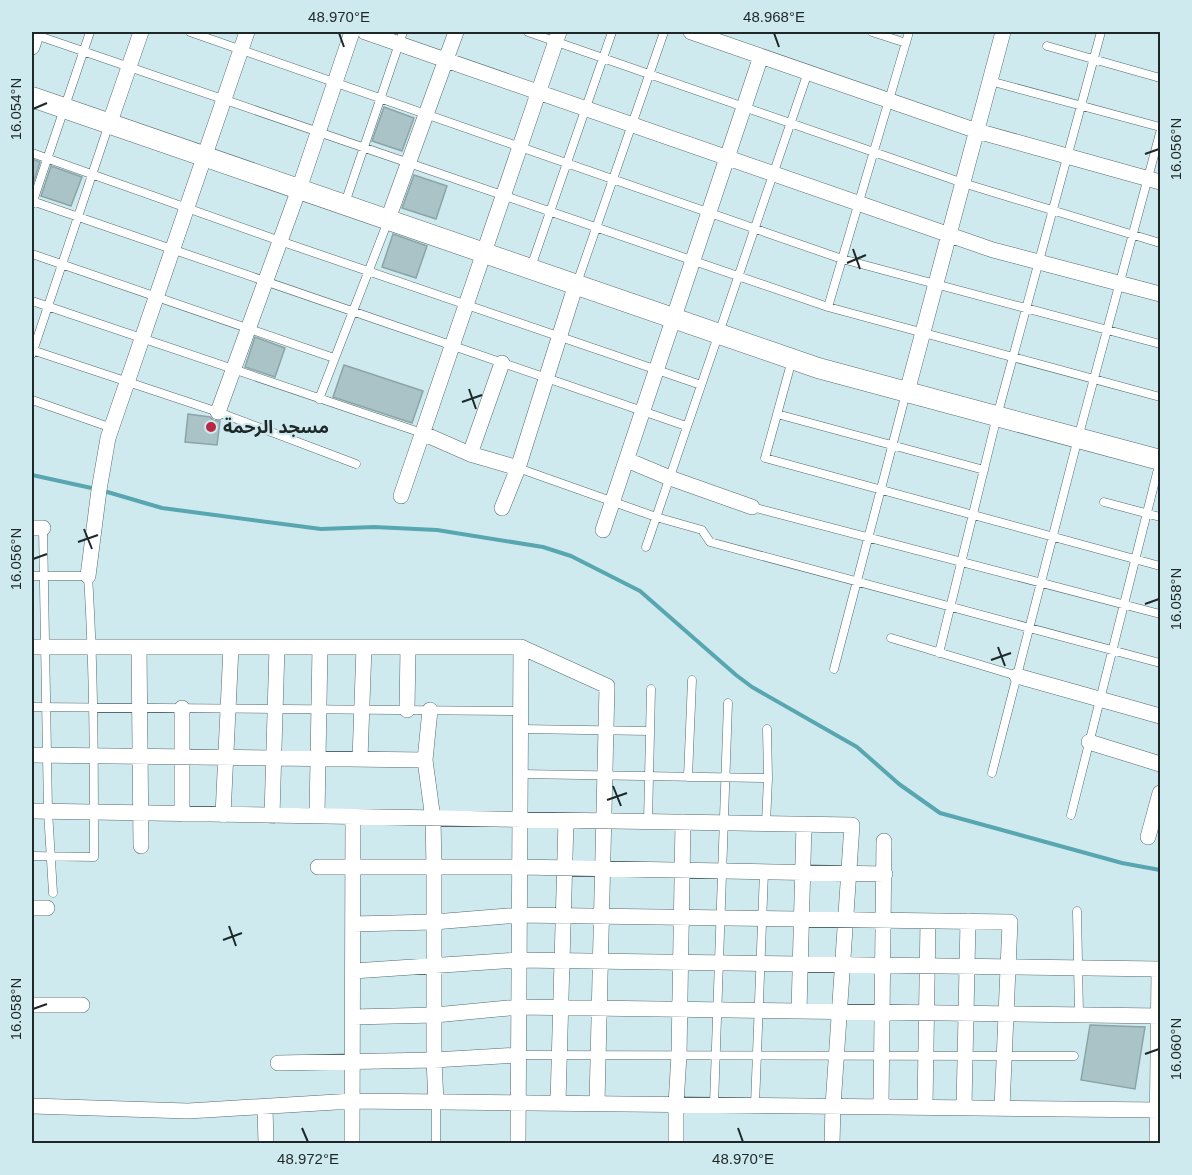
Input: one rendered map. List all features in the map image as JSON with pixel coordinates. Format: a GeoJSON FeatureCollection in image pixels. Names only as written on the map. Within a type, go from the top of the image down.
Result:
{"type":"FeatureCollection","features":[{"type":"Feature","properties":{"kind":"street"},"geometry":{"type":"LineString","coordinates":[[110,122],[141,32]]}},
{"type":"Feature","properties":{"kind":"street"},"geometry":{"type":"LineString","coordinates":[[88,576],[99,489],[112,428],[247,32]]}},
{"type":"Feature","properties":{"kind":"street"},"geometry":{"type":"LineString","coordinates":[[218,412],[299,189],[352,32]]}},
{"type":"Feature","properties":{"kind":"street"},"geometry":{"type":"LineString","coordinates":[[365,32],[401,37],[446,60],[993,250],[1161,294]]}},
{"type":"Feature","properties":{"kind":"street"},"geometry":{"type":"LineString","coordinates":[[388,219],[456,32]]}},
{"type":"Feature","properties":{"kind":"street"},"geometry":{"type":"LineString","coordinates":[[691,32],[977,130],[1154,181]]}},
{"type":"Feature","properties":{"kind":"street"},"geometry":{"type":"LineString","coordinates":[[907,392],[1003,32]]}},
{"type":"Feature","properties":{"kind":"street"},"geometry":{"type":"LineString","coordinates":[[401,496],[557,36]]}},
{"type":"Feature","properties":{"kind":"street"},"geometry":{"type":"LineString","coordinates":[[603,530],[761,56]]}},
{"type":"Feature","properties":{"kind":"street"},"geometry":{"type":"LineString","coordinates":[[32,97],[818,368],[1160,460]]}},
{"type":"Feature","properties":{"kind":"street"},"geometry":{"type":"LineString","coordinates":[[502,508],[518,468],[576,284]]}},
{"type":"Feature","properties":{"kind":"street"},"geometry":{"type":"LineString","coordinates":[[470,454],[502,363]]}},
{"type":"Feature","properties":{"kind":"street"},"geometry":{"type":"LineString","coordinates":[[422,433],[470,454],[518,468]]}},
{"type":"Feature","properties":{"kind":"street"},"geometry":{"type":"LineString","coordinates":[[627,460],[752,507]]}},
{"type":"Feature","properties":{"kind":"street"},"geometry":{"type":"LineString","coordinates":[[223,815],[231,646]]}},
{"type":"Feature","properties":{"kind":"street"},"geometry":{"type":"LineString","coordinates":[[360,759],[364,646]]}},
{"type":"Feature","properties":{"kind":"street"},"geometry":{"type":"LineString","coordinates":[[38,647],[521,647],[607,686],[597,1103]]}},
{"type":"Feature","properties":{"kind":"street"},"geometry":{"type":"LineString","coordinates":[[139,647],[141,846]]}},
{"type":"Feature","properties":{"kind":"street"},"geometry":{"type":"LineString","coordinates":[[272,816],[277,647]]}},
{"type":"Feature","properties":{"kind":"street"},"geometry":{"type":"LineString","coordinates":[[317,816],[320,647]]}},
{"type":"Feature","properties":{"kind":"street"},"geometry":{"type":"LineString","coordinates":[[407,710],[408,647]]}},
{"type":"Feature","properties":{"kind":"street"},"geometry":{"type":"LineString","coordinates":[[518,1143],[521,647]]}},
{"type":"Feature","properties":{"kind":"street"},"geometry":{"type":"LineString","coordinates":[[1017,676],[1161,716]]}},
{"type":"Feature","properties":{"kind":"street"},"geometry":{"type":"LineString","coordinates":[[182,708],[183,814]]}},
{"type":"Feature","properties":{"kind":"street"},"geometry":{"type":"LineString","coordinates":[[430,710],[425,760],[433,819],[436,1102]]}},
{"type":"Feature","properties":{"kind":"street"},"geometry":{"type":"LineString","coordinates":[[1089,742],[1161,764]]}},
{"type":"Feature","properties":{"kind":"street"},"geometry":{"type":"LineString","coordinates":[[39,755],[425,760]]}},
{"type":"Feature","properties":{"kind":"street"},"geometry":{"type":"LineString","coordinates":[[1148,837],[1161,792]]}},
{"type":"Feature","properties":{"kind":"street"},"geometry":{"type":"LineString","coordinates":[[32,811],[852,825],[832,1143]]}},
{"type":"Feature","properties":{"kind":"street"},"geometry":{"type":"LineString","coordinates":[[352,1143],[353,817]]}},
{"type":"Feature","properties":{"kind":"street"},"geometry":{"type":"LineString","coordinates":[[558,1102],[567,821]]}},
{"type":"Feature","properties":{"kind":"street"},"geometry":{"type":"LineString","coordinates":[[676,1143],[682,822]]}},
{"type":"Feature","properties":{"kind":"street"},"geometry":{"type":"LineString","coordinates":[[799,1011],[804,824]]}},
{"type":"Feature","properties":{"kind":"street"},"geometry":{"type":"LineString","coordinates":[[881,1106],[884,841]]}},
{"type":"Feature","properties":{"kind":"street"},"geometry":{"type":"LineString","coordinates":[[318,867],[603,868],[885,874]]}},
{"type":"Feature","properties":{"kind":"street"},"geometry":{"type":"LineString","coordinates":[[353,924],[435,922],[519,915],[1010,922],[1002,1108]]}},
{"type":"Feature","properties":{"kind":"street"},"geometry":{"type":"LineString","coordinates":[[925,1107],[928,921]]}},
{"type":"Feature","properties":{"kind":"street"},"geometry":{"type":"LineString","coordinates":[[964,1107],[968,921]]}},
{"type":"Feature","properties":{"kind":"street"},"geometry":{"type":"LineString","coordinates":[[353,971],[519,960],[1160,969],[1157,1143]]}},
{"type":"Feature","properties":{"kind":"street"},"geometry":{"type":"LineString","coordinates":[[32,1005],[82,1005]]}},
{"type":"Feature","properties":{"kind":"street"},"geometry":{"type":"LineString","coordinates":[[353,1017],[435,1015],[519,1007],[1160,1016]]}},
{"type":"Feature","properties":{"kind":"street"},"geometry":{"type":"LineString","coordinates":[[278,1063],[434,1060],[519,1055]]}},
{"type":"Feature","properties":{"kind":"street"},"geometry":{"type":"LineString","coordinates":[[32,1106],[188,1111],[353,1101],[1159,1110]]}},
{"type":"Feature","properties":{"kind":"street"},"geometry":{"type":"LineString","coordinates":[[265,1107],[266,1143]]}},
{"type":"Feature","properties":{"kind":"lane"},"geometry":{"type":"LineString","coordinates":[[90,32],[32,202],[686,426]]}},
{"type":"Feature","properties":{"kind":"lane"},"geometry":{"type":"LineString","coordinates":[[190,32],[842,259],[1161,344]]}},
{"type":"Feature","properties":{"kind":"lane"},"geometry":{"type":"LineString","coordinates":[[528,32],[557,36],[603,58],[963,183],[1161,243]]}},
{"type":"Feature","properties":{"kind":"lane"},"geometry":{"type":"LineString","coordinates":[[531,269],[612,32]]}},
{"type":"Feature","properties":{"kind":"lane"},"geometry":{"type":"LineString","coordinates":[[576,284],[664,32]]}},
{"type":"Feature","properties":{"kind":"lane"},"geometry":{"type":"LineString","coordinates":[[872,32],[906,43]]}},
{"type":"Feature","properties":{"kind":"lane"},"geometry":{"type":"LineString","coordinates":[[828,307],[909,32]]}},
{"type":"Feature","properties":{"kind":"lane"},"geometry":{"type":"LineString","coordinates":[[939,652],[997,416],[1101,32]]}},
{"type":"Feature","properties":{"kind":"lane"},"geometry":{"type":"LineString","coordinates":[[34,37],[83,51],[828,307],[1161,397]]}},
{"type":"Feature","properties":{"kind":"lane"},"geometry":{"type":"LineString","coordinates":[[344,204],[401,37]]}},
{"type":"Feature","properties":{"kind":"lane"},"geometry":{"type":"LineString","coordinates":[[1047,46],[1161,78]]}},
{"type":"Feature","properties":{"kind":"lane"},"geometry":{"type":"LineString","coordinates":[[646,547],[808,72]]}},
{"type":"Feature","properties":{"kind":"lane"},"geometry":{"type":"LineString","coordinates":[[990,81],[1161,127]]}},
{"type":"Feature","properties":{"kind":"lane"},"geometry":{"type":"LineString","coordinates":[[110,122],[32,352],[218,412],[356,464]]}},
{"type":"Feature","properties":{"kind":"lane"},"geometry":{"type":"LineString","coordinates":[[992,774],[1133,234],[1154,181],[1161,133]]}},
{"type":"Feature","properties":{"kind":"lane"},"geometry":{"type":"LineString","coordinates":[[32,153],[368,272],[701,385]]}},
{"type":"Feature","properties":{"kind":"lane"},"geometry":{"type":"LineString","coordinates":[[319,399],[388,219]]}},
{"type":"Feature","properties":{"kind":"lane"},"geometry":{"type":"LineString","coordinates":[[32,254],[334,358]]}},
{"type":"Feature","properties":{"kind":"lane"},"geometry":{"type":"LineString","coordinates":[[32,301],[422,433]]}},
{"type":"Feature","properties":{"kind":"lane"},"geometry":{"type":"LineString","coordinates":[[792,359],[765,458],[1161,566]]}},
{"type":"Feature","properties":{"kind":"lane"},"geometry":{"type":"LineString","coordinates":[[834,669],[907,392]]}},
{"type":"Feature","properties":{"kind":"lane"},"geometry":{"type":"LineString","coordinates":[[32,400],[112,428]]}},
{"type":"Feature","properties":{"kind":"lane"},"geometry":{"type":"LineString","coordinates":[[777,414],[984,470]]}},
{"type":"Feature","properties":{"kind":"lane"},"geometry":{"type":"LineString","coordinates":[[1071,815],[1160,460]]}},
{"type":"Feature","properties":{"kind":"lane"},"geometry":{"type":"LineString","coordinates":[[518,468],[656,518],[702,530],[710,542],[1161,663]]}},
{"type":"Feature","properties":{"kind":"lane"},"geometry":{"type":"LineString","coordinates":[[1104,502],[1161,517]]}},
{"type":"Feature","properties":{"kind":"lane"},"geometry":{"type":"LineString","coordinates":[[752,507],[1161,614]]}},
{"type":"Feature","properties":{"kind":"lane"},"geometry":{"type":"LineString","coordinates":[[37,528],[44,576],[38,647],[46,707],[39,755],[48,811],[52,893]]}},
{"type":"Feature","properties":{"kind":"lane"},"geometry":{"type":"LineString","coordinates":[[32,576],[88,576],[92,647],[94,857],[32,856]]}},
{"type":"Feature","properties":{"kind":"lane"},"geometry":{"type":"LineString","coordinates":[[891,638],[1017,676]]}},
{"type":"Feature","properties":{"kind":"lane"},"geometry":{"type":"LineString","coordinates":[[688,777],[692,680]]}},
{"type":"Feature","properties":{"kind":"lane"},"geometry":{"type":"LineString","coordinates":[[648,822],[651,689]]}},
{"type":"Feature","properties":{"kind":"lane"},"geometry":{"type":"LineString","coordinates":[[714,1104],[728,703]]}},
{"type":"Feature","properties":{"kind":"lane"},"geometry":{"type":"LineString","coordinates":[[32,707],[520,711]]}},
{"type":"Feature","properties":{"kind":"lane"},"geometry":{"type":"LineString","coordinates":[[520,729],[650,731]]}},
{"type":"Feature","properties":{"kind":"lane"},"geometry":{"type":"LineString","coordinates":[[766,824],[767,729]]}},
{"type":"Feature","properties":{"kind":"lane"},"geometry":{"type":"LineString","coordinates":[[520,774],[768,778]]}},
{"type":"Feature","properties":{"kind":"lane"},"geometry":{"type":"LineString","coordinates":[[755,1105],[764,872]]}},
{"type":"Feature","properties":{"kind":"lane"},"geometry":{"type":"LineString","coordinates":[[1077,911],[1079,1015]]}},
{"type":"Feature","properties":{"kind":"lane"},"geometry":{"type":"LineString","coordinates":[[519,1055],[1074,1056]]}},
{"type":"Feature","properties":{"kind":"lane"},"geometry":{"type":"LineString","coordinates":[[436,1102],[436,1143]]}},
{"type":"Feature","properties":{"kind":"building"},"geometry":{"type":"Polygon","coordinates":[[[384,107],[414,118],[402,151],[372,141],[384,107]]]}},
{"type":"Feature","properties":{"kind":"building"},"geometry":{"type":"Polygon","coordinates":[[[32,159],[40,162],[32,187],[32,159]]]}},
{"type":"Feature","properties":{"kind":"building"},"geometry":{"type":"Polygon","coordinates":[[[51,166],[82,177],[71,206],[41,196],[51,166]]]}},
{"type":"Feature","properties":{"kind":"building"},"geometry":{"type":"Polygon","coordinates":[[[414,175],[447,186],[436,219],[402,208],[414,175]]]}},
{"type":"Feature","properties":{"kind":"building"},"geometry":{"type":"Polygon","coordinates":[[[393,234],[427,246],[416,278],[382,267],[393,234]]]}},
{"type":"Feature","properties":{"kind":"building"},"geometry":{"type":"Polygon","coordinates":[[[255,337],[285,348],[275,377],[245,367],[255,337]]]}},
{"type":"Feature","properties":{"kind":"building"},"geometry":{"type":"Polygon","coordinates":[[[344,365],[423,391],[412,423],[333,397],[344,365]]]}},
{"type":"Feature","properties":{"kind":"building"},"geometry":{"type":"Polygon","coordinates":[[[188,414],[220,421],[217,445],[185,442],[188,414]]]}},
{"type":"Feature","properties":{"kind":"building"},"geometry":{"type":"Polygon","coordinates":[[[1090,1025],[1145,1027],[1135,1089],[1081,1080],[1090,1025]]]}},
{"type":"Feature","properties":{"kind":"waterway"},"geometry":{"type":"LineString","coordinates":[[32,475],[96,489]]}},
{"type":"Feature","properties":{"kind":"waterway"},"geometry":{"type":"LineString","coordinates":[[104,491],[162,508],[321,529],[374,527],[437,530],[543,547],[571,556],[640,591],[752,687],[857,747],[899,784],[940,813],[1122,863],[1160,870]]}},
{"type":"Feature","properties":{"kind":"place","name":"مسجد الرحمة"},"geometry":{"type":"Point","coordinates":[211,427]}}]}
